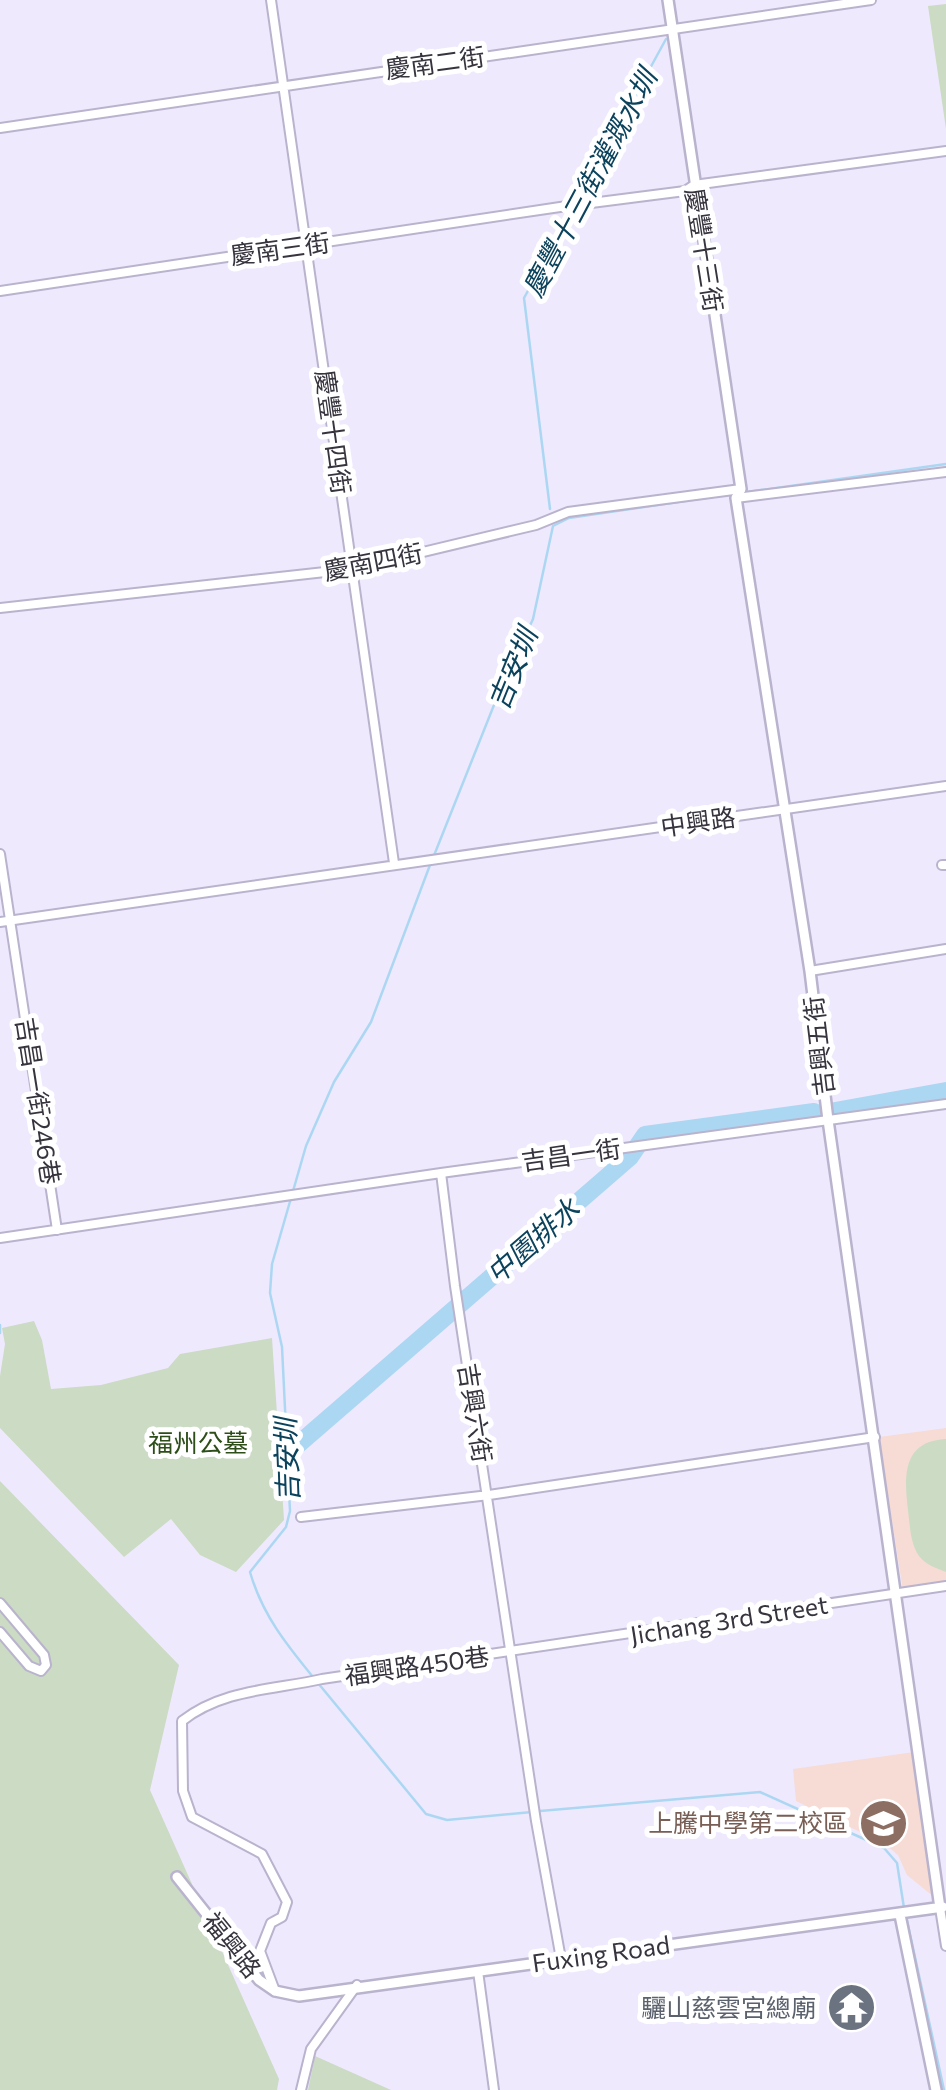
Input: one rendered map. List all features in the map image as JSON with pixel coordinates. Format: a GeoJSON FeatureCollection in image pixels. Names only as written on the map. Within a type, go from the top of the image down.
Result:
{"type":"FeatureCollection","features":[{"type":"Feature","properties":{"kind":"street","name":"慶豐十四街"},"geometry":{"type":"LineString","coordinates":[[271,0],[394,864]]}},
{"type":"Feature","properties":{"kind":"street","name":"慶豐十三街"},"geometry":{"type":"LineString","coordinates":[[668,0],[738,494]]}},
{"type":"Feature","properties":{"kind":"street","name":"慶南二街"},"geometry":{"type":"LineString","coordinates":[[0,128],[867,0]]}},
{"type":"Feature","properties":{"kind":"street"},"geometry":{"type":"LineString","coordinates":[[694,185],[946,150]]}},
{"type":"Feature","properties":{"kind":"street","name":"慶南三街"},"geometry":{"type":"LineString","coordinates":[[0,290],[678,192],[694,185]]}},
{"type":"Feature","properties":{"kind":"street","name":"慶南四街"},"geometry":{"type":"LineString","coordinates":[[0,608],[352,569],[536,525],[568,512],[946,472]]}},
{"type":"Feature","properties":{"kind":"street","name":"吉興五街"},"geometry":{"type":"LineString","coordinates":[[738,494],[782,810],[810,971],[894,1595],[943,1907]]}},
{"type":"Feature","properties":{"kind":"street","name":"中興路"},"geometry":{"type":"LineString","coordinates":[[394,864],[946,786]]}},
{"type":"Feature","properties":{"kind":"street","name":"吉昌一街246巷"},"geometry":{"type":"LineString","coordinates":[[0,854],[57,1230]]}},
{"type":"Feature","properties":{"kind":"street"},"geometry":{"type":"LineString","coordinates":[[0,922],[394,864]]}},
{"type":"Feature","properties":{"kind":"street"},"geometry":{"type":"LineString","coordinates":[[810,971],[946,949]]}},
{"type":"Feature","properties":{"kind":"street","name":"吉昌一街"},"geometry":{"type":"LineString","coordinates":[[57,1230],[946,1104]]}},
{"type":"Feature","properties":{"kind":"street","name":"吉興六街"},"geometry":{"type":"LineString","coordinates":[[441,1173],[536,1821],[561,1959]]}},
{"type":"Feature","properties":{"kind":"street"},"geometry":{"type":"LineString","coordinates":[[0,1238],[57,1230]]}},
{"type":"Feature","properties":{"kind":"street"},"geometry":{"type":"LineString","coordinates":[[301,1517],[488,1495],[874,1438]]}},
{"type":"Feature","properties":{"kind":"street","name":"Jichang 3rd Street"},"geometry":{"type":"LineString","coordinates":[[512,1652],[946,1586]]}},
{"type":"Feature","properties":{"kind":"street"},"geometry":{"type":"LineString","coordinates":[[0,1602],[44,1655],[46,1666],[41,1671],[29,1666],[0,1632]]}},
{"type":"Feature","properties":{"kind":"street","name":"福興路450巷"},"geometry":{"type":"LineString","coordinates":[[275,1991],[260,1951],[270,1922],[282,1916],[287,1902],[262,1854],[192,1817],[183,1791],[182,1720],[222,1697],[512,1652]]}},
{"type":"Feature","properties":{"kind":"street","name":"福興路"},"geometry":{"type":"LineString","coordinates":[[177,1877],[228,1938],[244,1964],[275,1991],[299,1996],[356,1986]]}},
{"type":"Feature","properties":{"kind":"street"},"geometry":{"type":"LineString","coordinates":[[943,1907],[946,1946]]}},
{"type":"Feature","properties":{"kind":"street","name":"Fuxing Road"},"geometry":{"type":"LineString","coordinates":[[356,1986],[943,1907]]}},
{"type":"Feature","properties":{"kind":"street"},"geometry":{"type":"LineString","coordinates":[[906,1914],[936,2090]]}},
{"type":"Feature","properties":{"kind":"street"},"geometry":{"type":"LineString","coordinates":[[478,1972],[494,2090]]}},
{"type":"Feature","properties":{"kind":"street"},"geometry":{"type":"LineString","coordinates":[[302,2090],[312,2049],[356,1986]]}},
{"type":"Feature","properties":{"kind":"shaded area"},"geometry":{"type":"Polygon","coordinates":[[[946,1428],[946,1584],[903,1591],[879,1437],[946,1428]]]}},
{"type":"Feature","properties":{"kind":"shaded area","name":"上騰中學第二校區"},"geometry":{"type":"Polygon","coordinates":[[[914,1752],[939,1901],[907,1875],[898,1855],[885,1844],[796,1801],[793,1769],[914,1752]]]}},
{"type":"Feature","properties":{"kind":"green space"},"geometry":{"type":"Polygon","coordinates":[[[946,4],[946,129],[928,6],[946,4]]]}},
{"type":"Feature","properties":{"kind":"green space","name":"福州公墓"},"geometry":{"type":"Polygon","coordinates":[[[34,1321],[42,1340],[51,1389],[101,1385],[168,1368],[180,1354],[272,1338],[284,1520],[236,1572],[200,1555],[171,1519],[124,1557],[0,1428],[0,1376],[5,1344],[2,1328],[34,1321]]]}},
{"type":"Feature","properties":{"kind":"green space"},"geometry":{"type":"Polygon","coordinates":[[[946,1439],[946,1572],[925,1562],[916,1551],[906,1485],[914,1454],[921,1446],[946,1439]]]}},
{"type":"Feature","properties":{"kind":"green space"},"geometry":{"type":"Polygon","coordinates":[[[0,1481],[179,1665],[150,1790],[279,2079],[277,2090],[0,2090],[0,1481]]]}},
{"type":"Feature","properties":{"kind":"green space"},"geometry":{"type":"Polygon","coordinates":[[[315,2056],[391,2090],[308,2090],[315,2056]]]}},
{"type":"Feature","properties":{"kind":"waterway","name":"慶豐十三街灌溉水圳"},"geometry":{"type":"LineString","coordinates":[[577,202],[666,39]]}},
{"type":"Feature","properties":{"kind":"waterway","name":"慶豐十三街灌溉水圳"},"geometry":{"type":"LineString","coordinates":[[550,509],[524,298],[573,209]]}},
{"type":"Feature","properties":{"kind":"waterway"},"geometry":{"type":"LineString","coordinates":[[747,492],[946,464]]}},
{"type":"Feature","properties":{"kind":"waterway","name":"吉安圳"},"geometry":{"type":"LineString","coordinates":[[433,858],[533,619],[553,526],[569,518],[733,494]]}},
{"type":"Feature","properties":{"kind":"waterway","name":"吉安圳"},"geometry":{"type":"LineString","coordinates":[[313,1677],[268,1615],[250,1572],[286,1527],[290,1511],[282,1347],[270,1293],[272,1264],[306,1146],[334,1082],[371,1022],[430,865]]}},
{"type":"Feature","properties":{"kind":"waterway","name":"中園排水"},"geometry":{"type":"LineString","coordinates":[[835,1111],[946,1091]]}},
{"type":"Feature","properties":{"kind":"waterway","name":"中園排水"},"geometry":{"type":"LineString","coordinates":[[286,1455],[630,1157],[645,1135],[814,1112]]}},
{"type":"Feature","properties":{"kind":"waterway"},"geometry":{"type":"LineString","coordinates":[[0,1325],[0,1333]]}},
{"type":"Feature","properties":{"kind":"waterway","name":"吉安圳"},"geometry":{"type":"LineString","coordinates":[[318,1683],[426,1814],[447,1820],[532,1812]]}},
{"type":"Feature","properties":{"kind":"waterway","name":"吉安圳"},"geometry":{"type":"LineString","coordinates":[[540,1811],[760,1792],[884,1848],[897,1863],[904,1908]]}},
{"type":"Feature","properties":{"kind":"waterway","name":"吉安圳"},"geometry":{"type":"LineString","coordinates":[[906,1916],[944,2090]]}},
{"type":"Feature","properties":{"kind":"place","name":"上騰中學第二校區"},"geometry":{"type":"Point","coordinates":[883,1823]}},
{"type":"Feature","properties":{"kind":"place","name":"驪山慈雲宮總廟"},"geometry":{"type":"Point","coordinates":[851,2008]}}]}
